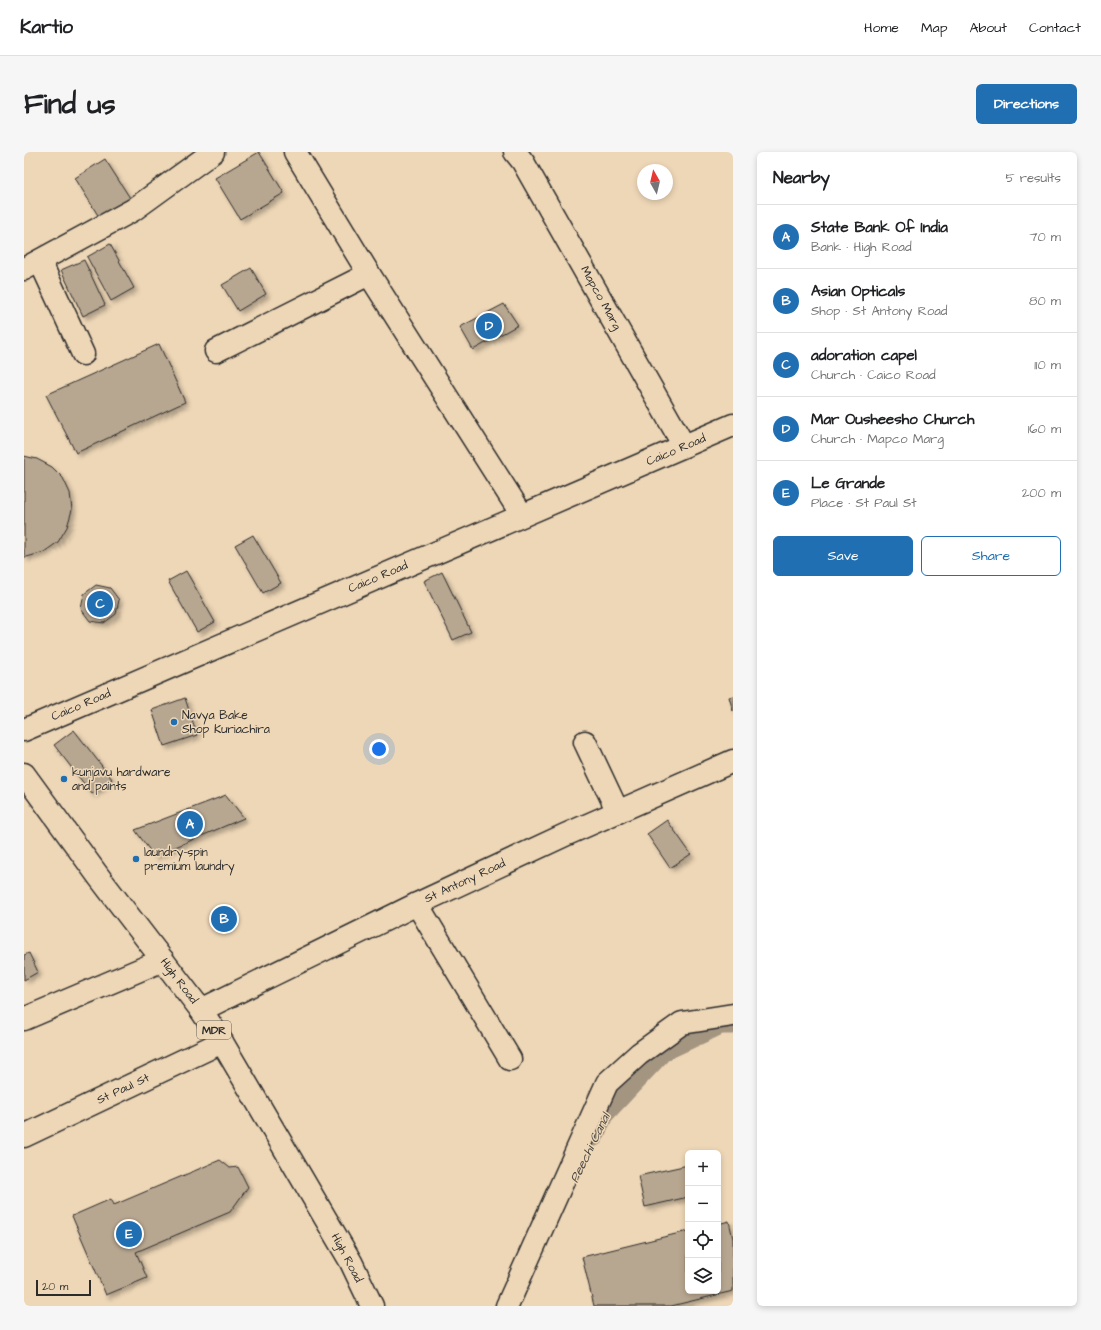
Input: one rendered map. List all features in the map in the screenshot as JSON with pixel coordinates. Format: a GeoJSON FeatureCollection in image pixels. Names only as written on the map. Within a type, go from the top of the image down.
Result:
{"type":"FeatureCollection","features":[{"type":"Feature","properties":{"kind":"street"},"geometry":{"type":"LineString","coordinates":[[83,354],[32,265],[133,210],[213,152]]}},
{"type":"Feature","properties":{"kind":"street"},"geometry":{"type":"LineString","coordinates":[[295,152],[369,274],[522,515]]}},
{"type":"Feature","properties":{"kind":"street","name":"Mapco Marg"},"geometry":{"type":"LineString","coordinates":[[515,152],[524,162],[684,446]]}},
{"type":"Feature","properties":{"kind":"street"},"geometry":{"type":"LineString","coordinates":[[216,351],[369,274]]}},
{"type":"Feature","properties":{"kind":"street","name":"Caico Road"},"geometry":{"type":"LineString","coordinates":[[24,730],[733,425]]}},
{"type":"Feature","properties":{"kind":"street"},"geometry":{"type":"LineString","coordinates":[[585,742],[618,812]]}},
{"type":"Feature","properties":{"kind":"street","name":"St Antony Road"},"geometry":{"type":"LineString","coordinates":[[201,1010],[417,904],[733,761]]}},
{"type":"Feature","properties":{"kind":"street","name":"High Road"},"geometry":{"type":"LineString","coordinates":[[24,774],[99,877],[201,1010],[222,1042],[351,1262],[372,1306]]}},
{"type":"Feature","properties":{"kind":"street"},"geometry":{"type":"LineString","coordinates":[[417,904],[510,1058]]}},
{"type":"Feature","properties":{"kind":"street"},"geometry":{"type":"LineString","coordinates":[[24,1019],[163,960]]}},
{"type":"Feature","properties":{"kind":"street"},"geometry":{"type":"LineString","coordinates":[[507,1306],[607,1083],[639,1054],[682,1023],[733,1015]]}},
{"type":"Feature","properties":{"kind":"street","name":"St Paul St"},"geometry":{"type":"LineString","coordinates":[[24,1136],[222,1042]]}},
{"type":"Feature","properties":{"kind":"building"},"geometry":{"type":"Polygon","coordinates":[[[259,152],[284,193],[240,219],[215,178],[259,152]]]}},
{"type":"Feature","properties":{"kind":"building"},"geometry":{"type":"Polygon","coordinates":[[[105,159],[130,198],[99,217],[75,178],[105,159]]]}},
{"type":"Feature","properties":{"kind":"building"},"geometry":{"type":"Polygon","coordinates":[[[110,244],[134,288],[111,301],[87,257],[110,244]]]}},
{"type":"Feature","properties":{"kind":"building"},"geometry":{"type":"Polygon","coordinates":[[[84,260],[105,305],[83,316],[61,270],[84,260]]]}},
{"type":"Feature","properties":{"kind":"building"},"geometry":{"type":"Polygon","coordinates":[[[251,268],[266,294],[238,311],[222,285],[251,268]]]}},
{"type":"Feature","properties":{"kind":"building"},"geometry":{"type":"Polygon","coordinates":[[[504,304],[518,325],[473,350],[460,327],[504,304]]]}},
{"type":"Feature","properties":{"kind":"building"},"geometry":{"type":"Polygon","coordinates":[[[159,344],[185,402],[76,453],[46,395],[159,344]]]}},
{"type":"Feature","properties":{"kind":"building"},"geometry":{"type":"Polygon","coordinates":[[[24,456],[37,459],[52,467],[63,478],[70,493],[72,510],[67,527],[58,542],[44,552],[27,557],[24,557],[24,456]]]}},
{"type":"Feature","properties":{"kind":"building"},"geometry":{"type":"Polygon","coordinates":[[[253,535],[281,583],[263,593],[235,545],[253,535]]]}},
{"type":"Feature","properties":{"kind":"building"},"geometry":{"type":"Polygon","coordinates":[[[186,571],[215,622],[197,632],[168,581],[186,571]]]}},
{"type":"Feature","properties":{"kind":"building"},"geometry":{"type":"Polygon","coordinates":[[[442,572],[471,632],[453,640],[424,581],[442,572]]]}},
{"type":"Feature","properties":{"kind":"building"},"geometry":{"type":"Polygon","coordinates":[[[96,585],[110,588],[119,600],[116,614],[104,623],[90,621],[81,609],[84,594],[96,585]]]}},
{"type":"Feature","properties":{"kind":"building"},"geometry":{"type":"Polygon","coordinates":[[[733,696],[733,711],[729,697],[733,696]]]}},
{"type":"Feature","properties":{"kind":"building","name":"Navya Bake Shop Kuriachira"},"geometry":{"type":"Polygon","coordinates":[[[185,698],[197,735],[164,746],[152,710],[185,698]]]}},
{"type":"Feature","properties":{"kind":"building"},"geometry":{"type":"Polygon","coordinates":[[[74,730],[112,779],[92,794],[54,745],[74,730]]]}},
{"type":"Feature","properties":{"kind":"building"},"geometry":{"type":"Polygon","coordinates":[[[226,795],[244,818],[154,856],[135,830],[226,795]]]}},
{"type":"Feature","properties":{"kind":"building"},"geometry":{"type":"Polygon","coordinates":[[[667,820],[691,854],[670,868],[647,834],[667,820]]]}},
{"type":"Feature","properties":{"kind":"building"},"geometry":{"type":"Polygon","coordinates":[[[29,953],[38,972],[24,980],[24,955],[29,953]]]}},
{"type":"Feature","properties":{"kind":"building"},"geometry":{"type":"Polygon","coordinates":[[[220,1160],[230,1168],[238,1167],[248,1187],[230,1212],[136,1252],[147,1278],[106,1295],[72,1216],[111,1199],[114,1205],[220,1160]]]}},
{"type":"Feature","properties":{"kind":"building"},"geometry":{"type":"Polygon","coordinates":[[[685,1166],[685,1198],[645,1207],[638,1176],[685,1166]]]}},
{"type":"Feature","properties":{"kind":"building"},"geometry":{"type":"Polygon","coordinates":[[[729,1221],[733,1239],[733,1291],[721,1294],[721,1258],[721,1223],[729,1221]]]}},
{"type":"Feature","properties":{"kind":"building"},"geometry":{"type":"Polygon","coordinates":[[[685,1232],[685,1294],[721,1294],[671,1306],[594,1306],[582,1257],[685,1232]]]}},
{"type":"Feature","properties":{"kind":"waterway","name":"Peechi Canal"},"geometry":{"type":"LineString","coordinates":[[594,1137],[604,1115],[663,1052],[721,1025],[733,1025]]}},
{"type":"Feature","properties":{"kind":"place","name":"Mar Ousheesho Church"},"geometry":{"type":"Point","coordinates":[489,326]}},
{"type":"Feature","properties":{"kind":"place","name":"adoration capel"},"geometry":{"type":"Point","coordinates":[100,604]}},
{"type":"Feature","properties":{"kind":"place","name":"Navya Bake Shop Kuriachira"},"geometry":{"type":"Point","coordinates":[174,722]}},
{"type":"Feature","properties":{"kind":"place","name":"kunjavu hardware and paints"},"geometry":{"type":"Point","coordinates":[64,779]}},
{"type":"Feature","properties":{"kind":"place","name":"State Bank Of India"},"geometry":{"type":"Point","coordinates":[190,824]}},
{"type":"Feature","properties":{"kind":"place","name":"laundry-spin premium laundry"},"geometry":{"type":"Point","coordinates":[136,859]}},
{"type":"Feature","properties":{"kind":"place","name":"Asian Opticals"},"geometry":{"type":"Point","coordinates":[224,919]}},
{"type":"Feature","properties":{"kind":"place","name":"Le Grande"},"geometry":{"type":"Point","coordinates":[129,1234]}}]}
